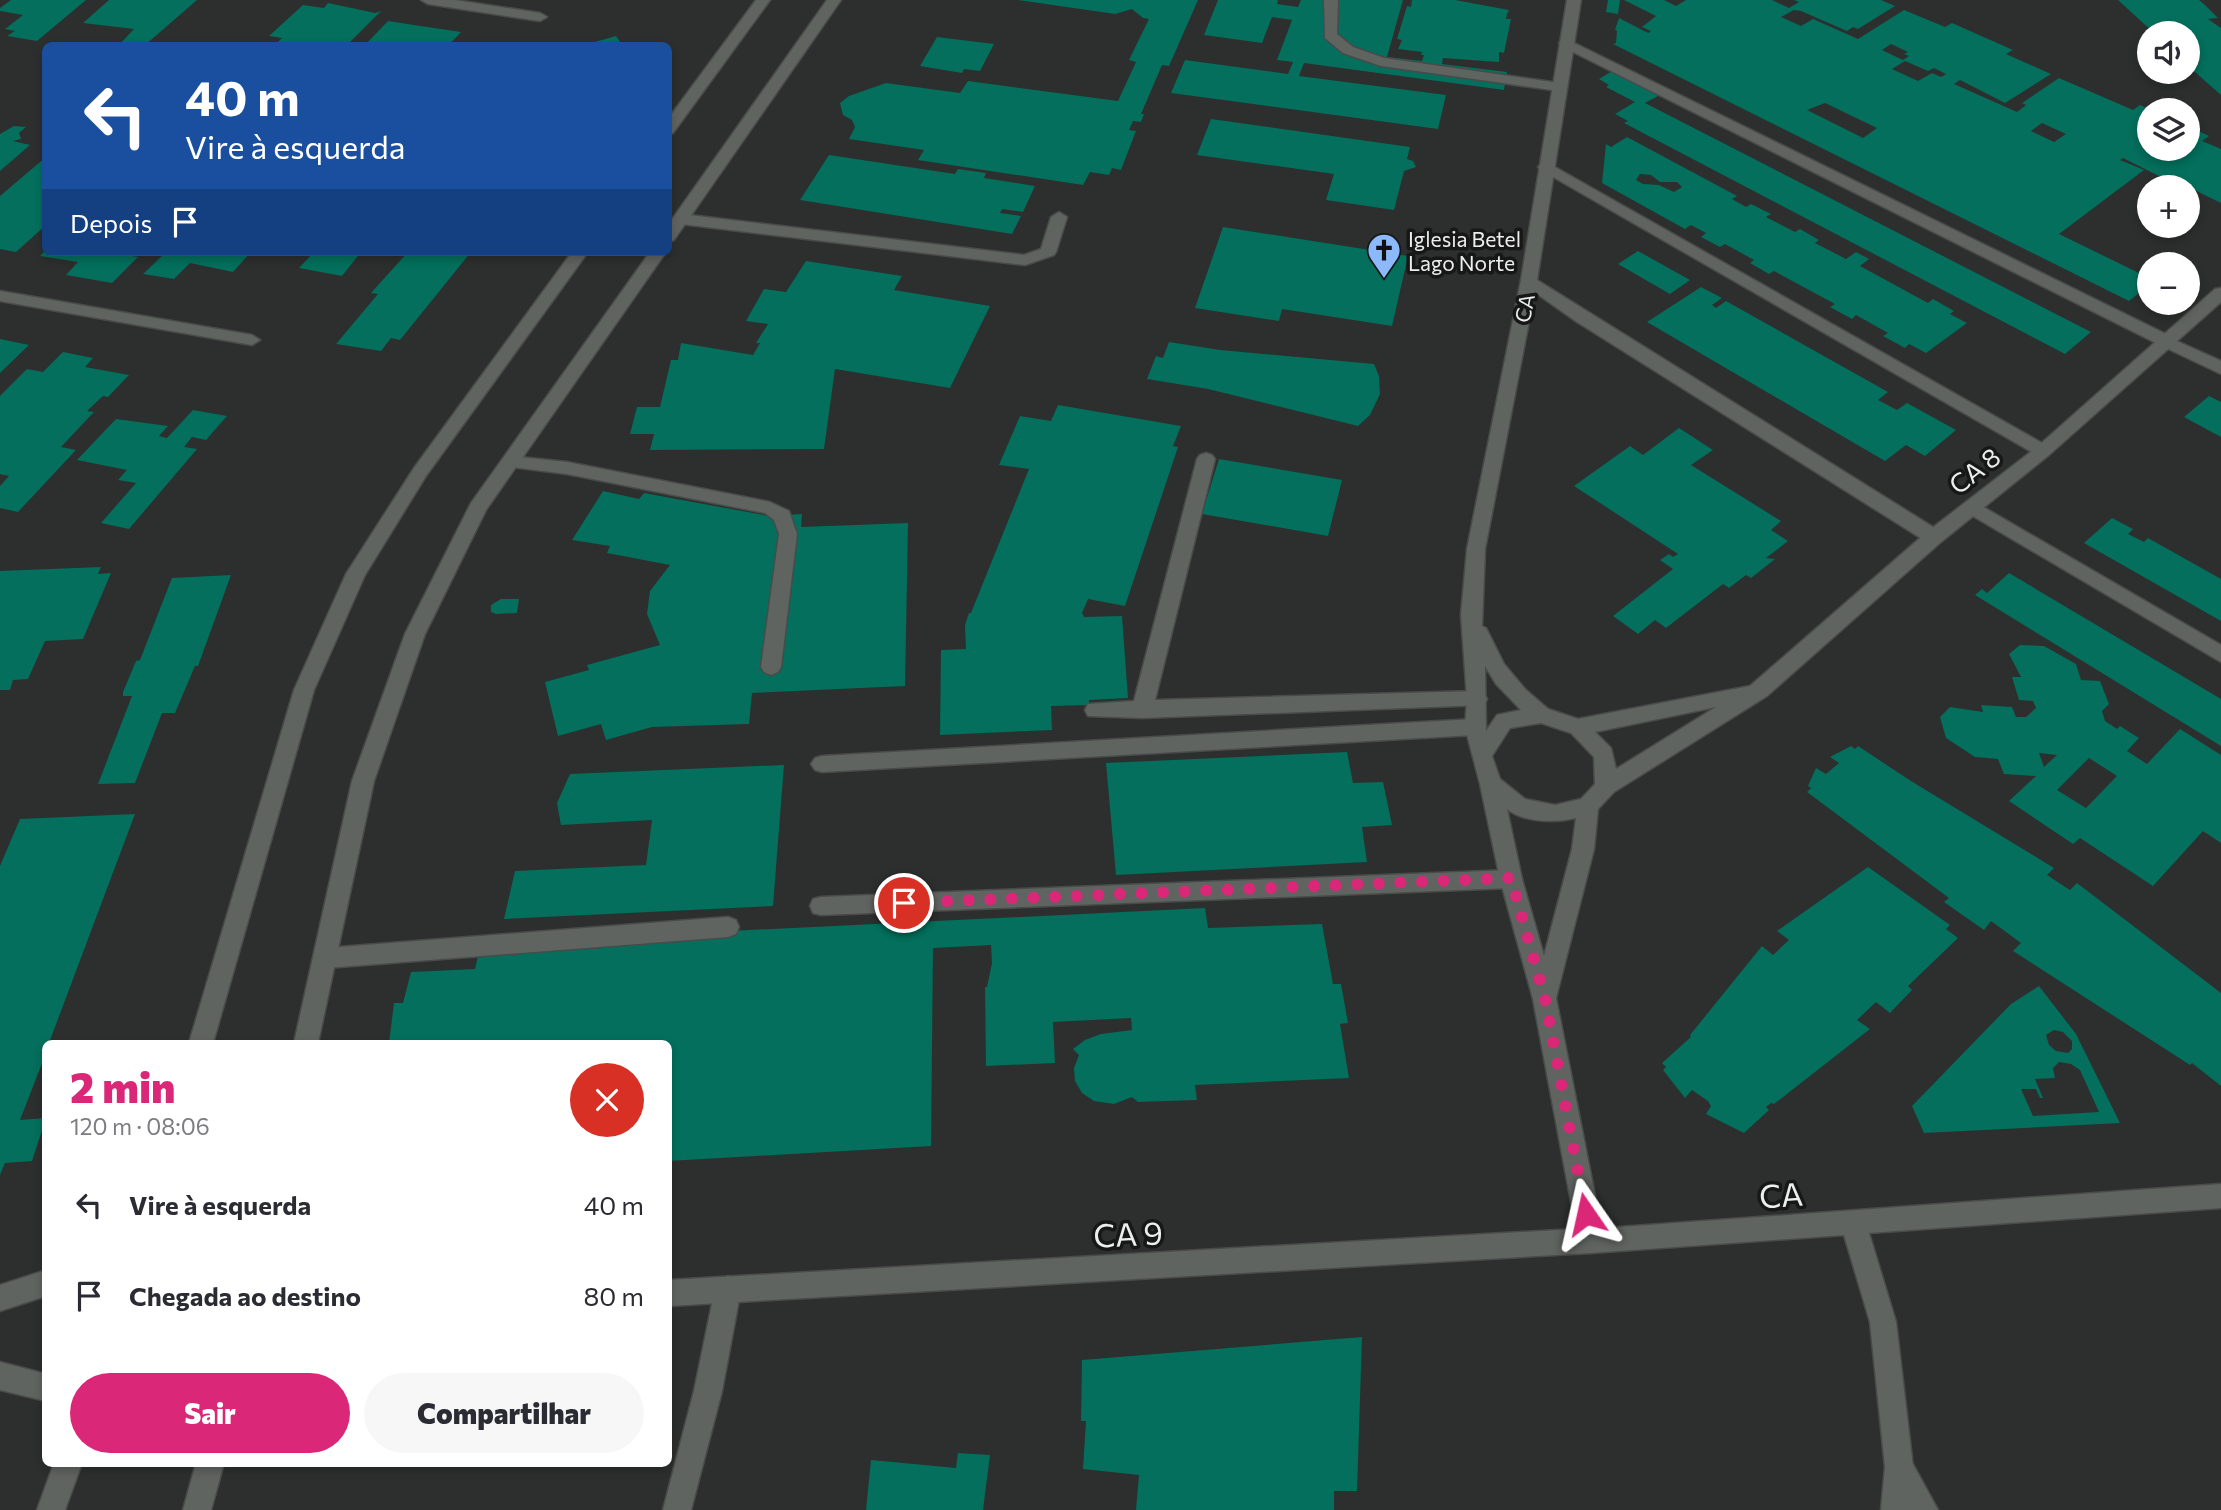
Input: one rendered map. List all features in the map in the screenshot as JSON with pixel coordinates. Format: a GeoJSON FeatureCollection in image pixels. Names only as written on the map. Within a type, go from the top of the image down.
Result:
{"type":"FeatureCollection","features":[{"type":"Feature","properties":{"kind":"street"},"geometry":{"type":"LineString","coordinates":[[428,0],[540,17]]}},
{"type":"Feature","properties":{"kind":"street"},"geometry":{"type":"LineString","coordinates":[[672,125],[763,0]]}},
{"type":"Feature","properties":{"kind":"street"},"geometry":{"type":"LineString","coordinates":[[672,231],[834,0]]}},
{"type":"Feature","properties":{"kind":"street"},"geometry":{"type":"LineString","coordinates":[[1331,0],[1330,35],[1348,50],[1381,61],[1559,87]]}},
{"type":"Feature","properties":{"kind":"street","name":"CA"},"geometry":{"type":"LineString","coordinates":[[1480,755],[1475,727],[1477,699],[1471,615],[1476,549],[1529,280],[1574,0]]}},
{"type":"Feature","properties":{"kind":"street"},"geometry":{"type":"LineString","coordinates":[[1566,43],[2221,368]]}},
{"type":"Feature","properties":{"kind":"street"},"geometry":{"type":"LineString","coordinates":[[1546,167],[2043,451]]}},
{"type":"Feature","properties":{"kind":"street"},"geometry":{"type":"LineString","coordinates":[[681,219],[1025,260],[1048,252],[1059,217]]}},
{"type":"Feature","properties":{"kind":"street"},"geometry":{"type":"LineString","coordinates":[[202,1040],[304,690],[356,575],[420,472],[577,256]]}},
{"type":"Feature","properties":{"kind":"street"},"geometry":{"type":"LineString","coordinates":[[307,1040],[363,781],[415,634],[478,508],[655,256]]}},
{"type":"Feature","properties":{"kind":"street"},"geometry":{"type":"LineString","coordinates":[[1529,280],[1583,318],[1934,537]]}},
{"type":"Feature","properties":{"kind":"street","name":"CA 8"},"geometry":{"type":"LineString","coordinates":[[1606,786],[1760,690],[1934,537],[2043,451],[2221,293]]}},
{"type":"Feature","properties":{"kind":"street"},"geometry":{"type":"LineString","coordinates":[[0,296],[252,340]]}},
{"type":"Feature","properties":{"kind":"street"},"geometry":{"type":"LineString","coordinates":[[1142,710],[1206,459]]}},
{"type":"Feature","properties":{"kind":"street"},"geometry":{"type":"LineString","coordinates":[[510,462],[567,468],[730,500],[770,508],[782,516],[788,534],[771,667]]}},
{"type":"Feature","properties":{"kind":"street"},"geometry":{"type":"LineString","coordinates":[[1972,507],[2221,654]]}},
{"type":"Feature","properties":{"kind":"street","name":"CA"},"geometry":{"type":"LineString","coordinates":[[1471,615],[1493,667],[1519,696],[1541,715]]}},
{"type":"Feature","properties":{"kind":"street","name":"CA 8"},"geometry":{"type":"LineString","coordinates":[[1578,727],[1760,690]]}},
{"type":"Feature","properties":{"kind":"street"},"geometry":{"type":"LineString","coordinates":[[1095,710],[1477,699]]}},
{"type":"Feature","properties":{"kind":"street"},"geometry":{"type":"LineString","coordinates":[[1491,784],[1519,806],[1555,814],[1588,806],[1606,786],[1604,754],[1578,727],[1541,715],[1504,721],[1480,755],[1491,784],[1511,878],[1545,999],[1591,1241]]}},
{"type":"Feature","properties":{"kind":"street"},"geometry":{"type":"LineString","coordinates":[[822,764],[1475,727]]}},
{"type":"Feature","properties":{"kind":"street"},"geometry":{"type":"LineString","coordinates":[[1545,999],[1583,849],[1588,806]]}},
{"type":"Feature","properties":{"kind":"street"},"geometry":{"type":"LineString","coordinates":[[821,906],[1511,878]]}},
{"type":"Feature","properties":{"kind":"street"},"geometry":{"type":"LineString","coordinates":[[326,958],[728,928]]}},
{"type":"Feature","properties":{"kind":"street","name":"CA"},"geometry":{"type":"LineString","coordinates":[[1591,1241],[2221,1196]]}},
{"type":"Feature","properties":{"kind":"street"},"geometry":{"type":"LineString","coordinates":[[1853,1222],[1883,1322],[1899,1467],[1895,1510]]}},
{"type":"Feature","properties":{"kind":"street","name":"CA 9"},"geometry":{"type":"LineString","coordinates":[[672,1293],[1591,1241]]}},
{"type":"Feature","properties":{"kind":"street"},"geometry":{"type":"LineString","coordinates":[[0,1297],[42,1284]]}},
{"type":"Feature","properties":{"kind":"street"},"geometry":{"type":"LineString","coordinates":[[677,1510],[708,1391],[728,1289]]}},
{"type":"Feature","properties":{"kind":"street"},"geometry":{"type":"LineString","coordinates":[[0,1376],[42,1387]]}},
{"type":"Feature","properties":{"kind":"street"},"geometry":{"type":"LineString","coordinates":[[51,1510],[67,1467]]}},
{"type":"Feature","properties":{"kind":"street"},"geometry":{"type":"LineString","coordinates":[[197,1510],[209,1467]]}},
{"type":"Feature","properties":{"kind":"street"},"geometry":{"type":"LineString","coordinates":[[1899,1467],[1924,1510]]}},
{"type":"Feature","properties":{"kind":"building"},"geometry":{"type":"Polygon","coordinates":[[[11,0],[86,0],[37,41],[7,36],[15,31],[5,29],[23,15],[0,11],[0,8],[11,0]]]}},
{"type":"Feature","properties":{"kind":"building"},"geometry":{"type":"Polygon","coordinates":[[[109,0],[197,0],[149,42],[122,42],[134,29],[83,23],[109,0]]]}},
{"type":"Feature","properties":{"kind":"building"},"geometry":{"type":"Polygon","coordinates":[[[1018,0],[1198,0],[1169,66],[1162,65],[1141,114],[1144,114],[1141,122],[1133,121],[1129,130],[1136,131],[1121,170],[1112,168],[1109,175],[1090,172],[1083,185],[918,160],[924,150],[849,139],[855,127],[852,120],[843,115],[840,103],[849,96],[886,83],[960,93],[968,81],[1118,101],[1136,62],[1129,60],[1149,19],[1143,18],[1132,9],[1115,14],[1018,0]]]}},
{"type":"Feature","properties":{"kind":"building"},"geometry":{"type":"Polygon","coordinates":[[[1218,0],[1278,0],[1277,4],[1298,7],[1301,0],[1403,0],[1387,57],[1422,61],[1422,52],[1398,49],[1402,40],[1397,39],[1407,6],[1411,7],[1412,0],[1455,0],[1509,10],[1506,19],[1511,19],[1504,53],[1499,52],[1499,62],[1443,58],[1442,64],[1507,72],[1504,90],[1304,63],[1299,76],[1446,95],[1438,129],[1171,93],[1185,60],[1288,74],[1293,62],[1277,60],[1292,20],[1272,17],[1262,43],[1204,35],[1218,0]]]}},
{"type":"Feature","properties":{"kind":"building"},"geometry":{"type":"Polygon","coordinates":[[[1608,0],[1620,0],[1618,14],[1606,12],[1608,0]]]}},
{"type":"Feature","properties":{"kind":"building"},"geometry":{"type":"Polygon","coordinates":[[[1624,0],[1664,0],[1676,6],[1686,0],[1772,0],[1789,8],[1799,2],[1794,0],[1881,0],[1895,6],[1858,29],[1853,27],[1847,31],[1801,11],[1794,10],[1781,17],[1801,26],[1813,19],[1858,39],[1904,10],[1945,27],[1952,23],[2013,50],[2006,54],[2051,74],[2005,103],[1960,80],[1954,84],[2017,112],[2026,105],[2022,103],[2059,78],[2133,110],[2137,107],[2137,161],[2200,161],[2200,132],[2209,136],[2202,141],[2221,149],[2221,203],[2200,193],[2200,175],[2157,175],[2123,158],[2120,160],[2144,170],[2059,234],[2137,272],[2137,295],[2129,301],[1613,44],[1616,43],[1615,30],[1619,18],[1648,33],[1651,31],[1642,27],[1656,16],[1624,0]],[[1891,44],[1882,50],[1903,60],[1909,56],[1904,54],[1908,52],[1891,44]],[[1905,61],[1892,69],[1918,81],[1932,73],[1941,77],[1946,74],[1934,68],[1928,71],[1905,61]],[[1825,103],[1807,110],[1863,138],[1877,128],[1825,103]],[[2042,123],[2031,131],[2054,142],[2066,134],[2042,123]]]}},
{"type":"Feature","properties":{"kind":"building"},"geometry":{"type":"Polygon","coordinates":[[[2118,0],[2199,0],[2205,5],[2218,18],[2208,19],[2221,28],[2221,95],[2200,76],[2200,21],[2141,21],[2118,0]]]}},
{"type":"Feature","properties":{"kind":"building"},"geometry":{"type":"Polygon","coordinates":[[[328,3],[375,13],[381,11],[350,42],[278,42],[282,38],[269,36],[303,5],[324,8],[328,3]]]}},
{"type":"Feature","properties":{"kind":"building"},"geometry":{"type":"Polygon","coordinates":[[[388,21],[461,32],[452,42],[368,42],[388,21]]]}},
{"type":"Feature","properties":{"kind":"building"},"geometry":{"type":"Polygon","coordinates":[[[616,36],[620,42],[595,42],[616,36]]]}},
{"type":"Feature","properties":{"kind":"building"},"geometry":{"type":"Polygon","coordinates":[[[937,37],[994,44],[980,71],[964,69],[962,73],[920,66],[937,37]]]}},
{"type":"Feature","properties":{"kind":"building"},"geometry":{"type":"Polygon","coordinates":[[[1612,71],[1660,95],[1645,103],[2091,332],[2065,354],[1624,123],[1628,121],[1615,114],[1635,102],[1606,87],[1609,85],[1599,79],[1612,71]]]}},
{"type":"Feature","properties":{"kind":"building"},"geometry":{"type":"Polygon","coordinates":[[[1211,119],[1410,147],[1407,159],[1413,161],[1416,167],[1404,171],[1394,210],[1326,200],[1334,174],[1197,155],[1211,119]]]}},
{"type":"Feature","properties":{"kind":"building"},"geometry":{"type":"Polygon","coordinates":[[[14,126],[26,127],[19,133],[21,139],[13,141],[30,145],[0,171],[0,134],[14,126]]]}},
{"type":"Feature","properties":{"kind":"building"},"geometry":{"type":"Polygon","coordinates":[[[1627,137],[1737,196],[1732,199],[1746,207],[1751,204],[1771,214],[1766,217],[1795,232],[1800,229],[1819,240],[1815,243],[1846,259],[1856,252],[1869,259],[1860,266],[1928,303],[1933,299],[1954,311],[1950,314],[1967,323],[1926,353],[1909,344],[1905,348],[1883,336],[1888,333],[1856,315],[1852,319],[1830,307],[1835,304],[1774,271],[1769,274],[1750,263],[1754,260],[1725,244],[1720,247],[1701,237],[1706,233],[1691,225],[1685,229],[1602,183],[1606,144],[1611,147],[1627,137]],[[1640,174],[1636,180],[1643,184],[1659,185],[1674,192],[1682,187],[1677,182],[1660,182],[1651,175],[1640,174]]]}},
{"type":"Feature","properties":{"kind":"building"},"geometry":{"type":"Polygon","coordinates":[[[829,155],[955,174],[958,169],[986,173],[984,178],[1035,186],[1023,212],[1002,209],[1000,213],[1021,216],[1012,234],[800,200],[829,155]]]}},
{"type":"Feature","properties":{"kind":"building"},"geometry":{"type":"Polygon","coordinates":[[[42,160],[42,229],[16,252],[0,249],[0,196],[42,160]]]}},
{"type":"Feature","properties":{"kind":"building"},"geometry":{"type":"Polygon","coordinates":[[[1223,227],[1408,256],[1392,326],[1282,309],[1279,321],[1195,308],[1223,227]]]}},
{"type":"Feature","properties":{"kind":"building"},"geometry":{"type":"Polygon","coordinates":[[[1638,251],[1690,280],[1670,294],[1618,264],[1638,251]]]}},
{"type":"Feature","properties":{"kind":"building"},"geometry":{"type":"Polygon","coordinates":[[[40,256],[138,257],[112,283],[66,275],[78,262],[40,256]]]}},
{"type":"Feature","properties":{"kind":"building"},"geometry":{"type":"Polygon","coordinates":[[[162,256],[247,256],[233,272],[190,263],[174,279],[143,274],[162,256]]]}},
{"type":"Feature","properties":{"kind":"building"},"geometry":{"type":"Polygon","coordinates":[[[310,256],[358,256],[342,276],[299,268],[310,256]]]}},
{"type":"Feature","properties":{"kind":"building"},"geometry":{"type":"Polygon","coordinates":[[[404,256],[468,256],[400,340],[391,338],[381,351],[336,344],[378,294],[371,293],[404,256]]]}},
{"type":"Feature","properties":{"kind":"building"},"geometry":{"type":"Polygon","coordinates":[[[806,261],[902,276],[894,290],[990,306],[950,388],[835,369],[824,449],[650,450],[654,434],[630,434],[637,407],[660,407],[671,360],[678,360],[681,343],[753,355],[760,343],[756,343],[768,324],[746,321],[764,289],[786,292],[806,261]]]}},
{"type":"Feature","properties":{"kind":"building"},"geometry":{"type":"Polygon","coordinates":[[[1701,287],[1722,298],[1712,305],[1716,308],[1726,301],[1888,392],[1878,400],[1897,410],[1907,403],[1956,430],[1925,456],[1906,445],[1885,461],[1647,322],[1701,287]]]}},
{"type":"Feature","properties":{"kind":"building"},"geometry":{"type":"Polygon","coordinates":[[[0,339],[29,345],[0,373],[0,339]]]}},
{"type":"Feature","properties":{"kind":"building"},"geometry":{"type":"Polygon","coordinates":[[[1169,342],[1220,350],[1374,364],[1379,376],[1380,394],[1370,415],[1358,426],[1208,389],[1147,379],[1156,356],[1163,358],[1169,342]]]}},
{"type":"Feature","properties":{"kind":"building"},"geometry":{"type":"Polygon","coordinates":[[[63,352],[93,358],[85,367],[129,375],[108,397],[103,396],[87,411],[94,412],[61,447],[76,450],[18,512],[0,508],[0,486],[9,476],[0,474],[0,396],[27,369],[43,372],[63,352]]]}},
{"type":"Feature","properties":{"kind":"building"},"geometry":{"type":"Polygon","coordinates":[[[2209,396],[2221,402],[2221,437],[2184,417],[2209,396]]]}},
{"type":"Feature","properties":{"kind":"building"},"geometry":{"type":"Polygon","coordinates":[[[1058,405],[1181,426],[1173,446],[1178,447],[1125,606],[1088,599],[1082,613],[1084,617],[1122,616],[1128,698],[1089,700],[1089,705],[1051,706],[1052,730],[940,735],[941,650],[966,649],[965,625],[969,613],[1029,469],[999,465],[1020,416],[1051,421],[1058,405]]]}},
{"type":"Feature","properties":{"kind":"building"},"geometry":{"type":"Polygon","coordinates":[[[193,410],[227,416],[206,440],[192,437],[184,447],[197,449],[129,529],[101,523],[136,483],[118,480],[127,470],[77,460],[116,419],[168,426],[159,436],[167,438],[193,410]]]}},
{"type":"Feature","properties":{"kind":"building"},"geometry":{"type":"Polygon","coordinates":[[[1679,428],[1713,450],[1691,465],[1781,521],[1771,530],[1788,541],[1766,558],[1775,559],[1751,578],[1746,575],[1729,588],[1723,584],[1666,628],[1655,620],[1638,634],[1613,616],[1673,569],[1660,560],[1669,554],[1673,557],[1678,554],[1574,486],[1630,446],[1643,455],[1679,428]]]}},
{"type":"Feature","properties":{"kind":"building"},"geometry":{"type":"Polygon","coordinates":[[[1219,459],[1342,480],[1328,536],[1202,514],[1219,459]]]}},
{"type":"Feature","properties":{"kind":"building"},"geometry":{"type":"Polygon","coordinates":[[[603,491],[639,499],[644,493],[769,516],[802,514],[801,527],[908,523],[905,686],[752,693],[749,724],[652,727],[606,740],[601,724],[558,736],[545,682],[589,670],[587,665],[660,645],[647,614],[650,591],[670,565],[607,553],[610,546],[572,540],[603,491]]]}},
{"type":"Feature","properties":{"kind":"building"},"geometry":{"type":"Polygon","coordinates":[[[2112,518],[2133,529],[2128,534],[2144,542],[2148,538],[2221,579],[2221,621],[2084,543],[2112,518]]]}},
{"type":"Feature","properties":{"kind":"building"},"geometry":{"type":"Polygon","coordinates":[[[101,567],[98,574],[111,573],[83,639],[45,641],[28,679],[13,680],[10,690],[0,690],[0,571],[101,567]]]}},
{"type":"Feature","properties":{"kind":"building"},"geometry":{"type":"Polygon","coordinates":[[[2009,573],[2221,699],[2221,746],[1975,595],[1982,589],[1987,593],[2009,573]]]}},
{"type":"Feature","properties":{"kind":"building"},"geometry":{"type":"Polygon","coordinates":[[[231,575],[198,666],[195,666],[175,713],[162,713],[135,783],[98,784],[132,696],[123,696],[123,692],[136,661],[140,660],[172,578],[231,575]]]}},
{"type":"Feature","properties":{"kind":"building"},"geometry":{"type":"Polygon","coordinates":[[[501,599],[519,599],[517,613],[491,612],[491,605],[501,599]]]}},
{"type":"Feature","properties":{"kind":"building"},"geometry":{"type":"Polygon","coordinates":[[[2020,645],[2044,646],[2076,664],[2081,680],[2100,681],[2109,704],[2102,711],[2105,721],[2117,729],[2120,726],[2139,738],[2127,751],[2147,764],[2180,729],[2221,755],[2221,843],[2203,831],[2153,886],[2080,838],[2073,844],[2009,801],[2036,776],[2004,774],[1998,759],[1975,757],[1946,738],[1940,717],[1950,707],[1983,712],[1981,705],[2012,707],[2016,717],[2026,717],[2036,708],[2033,701],[2019,700],[2012,677],[2021,677],[2009,654],[2020,645]],[[2039,753],[2044,767],[2057,755],[2039,753]],[[2089,758],[2057,790],[2086,808],[2117,776],[2089,758]]]}},
{"type":"Feature","properties":{"kind":"building"},"geometry":{"type":"Polygon","coordinates":[[[1851,746],[1855,749],[1858,746],[2054,868],[2047,875],[2070,890],[2077,883],[2221,993],[2221,1086],[2192,1063],[2190,1065],[2013,951],[2021,943],[1991,921],[1984,930],[1944,902],[1949,898],[1807,792],[1811,788],[1808,786],[1816,768],[1826,774],[1839,763],[1830,757],[1851,746]]]}},
{"type":"Feature","properties":{"kind":"building"},"geometry":{"type":"Polygon","coordinates":[[[1347,752],[1353,783],[1383,782],[1392,825],[1362,827],[1367,862],[1116,875],[1106,763],[1347,752]]]}},
{"type":"Feature","properties":{"kind":"building"},"geometry":{"type":"Polygon","coordinates":[[[784,765],[773,906],[504,919],[515,871],[646,865],[652,820],[561,825],[557,803],[570,774],[784,765]]]}},
{"type":"Feature","properties":{"kind":"building"},"geometry":{"type":"Polygon","coordinates":[[[135,814],[50,1040],[42,1040],[42,1063],[20,1120],[42,1118],[42,1130],[32,1161],[5,1163],[0,1175],[0,866],[20,819],[135,814]]]}},
{"type":"Feature","properties":{"kind":"building"},"geometry":{"type":"Polygon","coordinates":[[[1868,867],[1950,925],[1946,929],[1958,938],[1908,986],[1912,990],[1890,1013],[1876,1002],[1857,1020],[1870,1029],[1774,1104],[1766,1107],[1769,1110],[1744,1133],[1706,1114],[1711,1106],[1708,1101],[1692,1090],[1685,1098],[1663,1070],[1666,1067],[1662,1063],[1691,1037],[1762,946],[1773,955],[1789,940],[1777,931],[1868,867]]]}},
{"type":"Feature","properties":{"kind":"building"},"geometry":{"type":"Polygon","coordinates":[[[1205,908],[1208,928],[1322,924],[1333,984],[1341,984],[1348,1023],[1340,1024],[1349,1078],[1195,1085],[1197,1100],[1138,1102],[1132,1097],[1114,1104],[1094,1101],[1082,1093],[1075,1081],[1074,1068],[1079,1055],[1073,1049],[1085,1040],[1101,1034],[1132,1030],[1131,1018],[1053,1022],[1055,1063],[986,1066],[985,987],[992,963],[991,945],[933,948],[931,1146],[672,1161],[672,1040],[389,1040],[394,1003],[403,1003],[411,972],[475,969],[481,943],[1205,908]]]}},
{"type":"Feature","properties":{"kind":"building"},"geometry":{"type":"Polygon","coordinates":[[[2039,986],[2076,1034],[2120,1123],[1924,1133],[1912,1106],[2011,1004],[2039,986]],[[2054,1030],[2046,1035],[2049,1045],[2056,1051],[2068,1053],[2072,1049],[2072,1041],[2063,1032],[2054,1030]],[[2059,1062],[2053,1068],[2055,1078],[2035,1079],[2043,1098],[2040,1098],[2036,1089],[2021,1089],[2033,1116],[2099,1112],[2080,1070],[2071,1064],[2059,1062]]]}},
{"type":"Feature","properties":{"kind":"building"},"geometry":{"type":"Polygon","coordinates":[[[1362,1337],[1357,1491],[1334,1491],[1334,1510],[1136,1510],[1139,1475],[1083,1469],[1086,1421],[1081,1421],[1082,1360],[1362,1337]]]}},
{"type":"Feature","properties":{"kind":"building"},"geometry":{"type":"Polygon","coordinates":[[[958,1453],[990,1455],[983,1510],[866,1510],[871,1460],[956,1468],[958,1453]]]}},
{"type":"Feature","properties":{"kind":"place","name":"Iglesia Betel Lago Norte"},"geometry":{"type":"Point","coordinates":[1384,280]}},
{"type":"Feature","properties":{"kind":"route"},"geometry":{"type":"LineString","coordinates":[[904,903],[1511,878],[1545,999],[1586,1214]]}}]}
